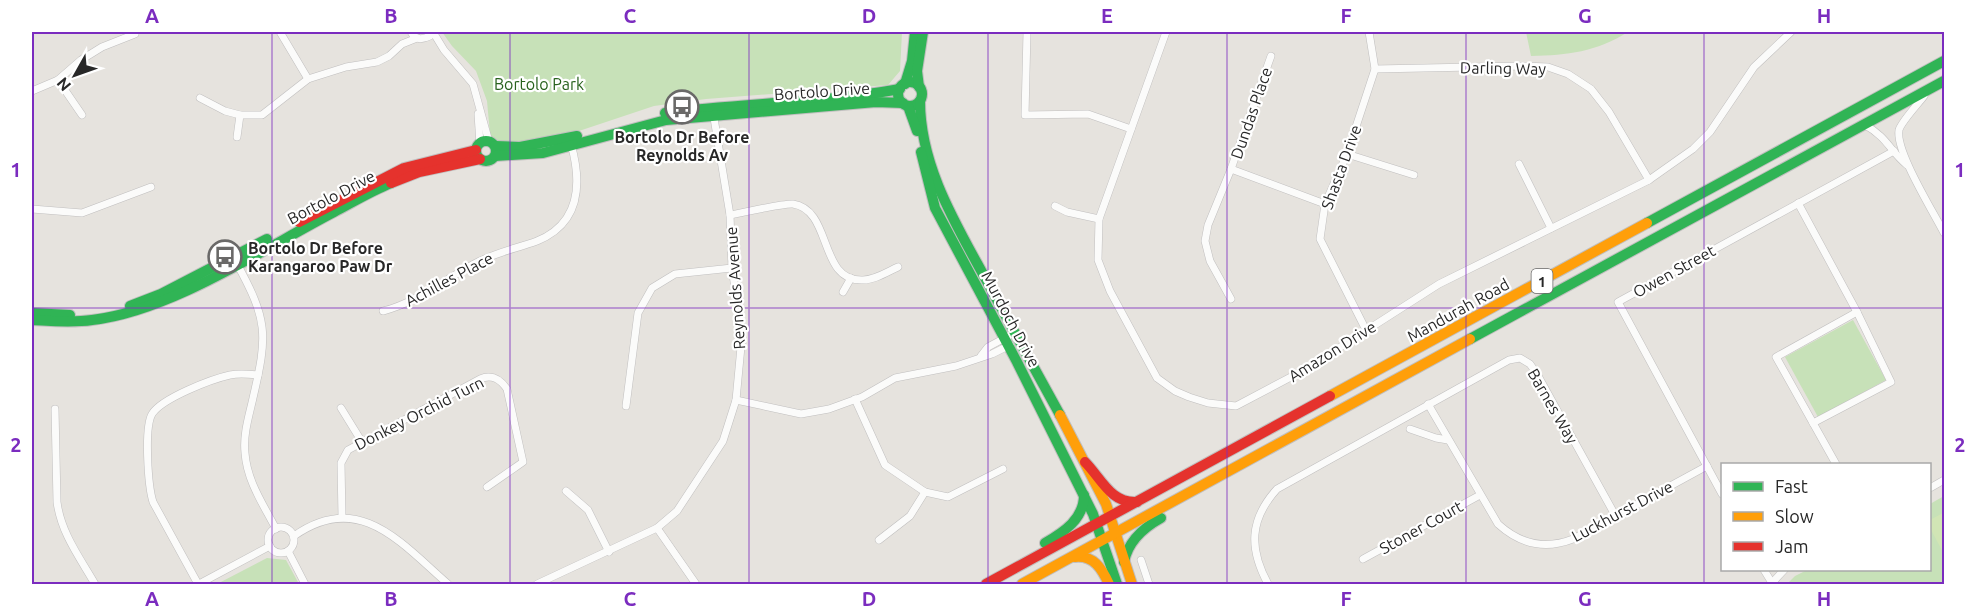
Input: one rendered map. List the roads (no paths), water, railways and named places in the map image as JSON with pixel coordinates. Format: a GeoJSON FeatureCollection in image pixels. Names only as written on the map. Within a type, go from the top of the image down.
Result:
{"type":"FeatureCollection","features":[{"type":"Feature","properties":{"kind":"main road","name":"Murdoch Drive"},"geometry":{"type":"LineString","coordinates":[[915,32],[912,61],[899,97],[917,128],[926,177],[935,208],[1085,462],[1111,516],[1132,585]]}},
{"type":"Feature","properties":{"kind":"main road","name":"Murdoch Drive"},"geometry":{"type":"LineString","coordinates":[[922,32],[917,71],[922,94],[920,101],[929,158],[942,198],[1084,495],[1097,524],[1117,585]]}},
{"type":"Feature","properties":{"kind":"main road","name":"Mandurah Road"},"geometry":{"type":"LineString","coordinates":[[986,585],[1944,61]]}},
{"type":"Feature","properties":{"kind":"main road","name":"Mandurah Road"},"geometry":{"type":"LineString","coordinates":[[1022,585],[1944,81]]}},
{"type":"Feature","properties":{"kind":"main road"},"geometry":{"type":"LineString","coordinates":[[902,86],[913,83],[920,87]]}},
{"type":"Feature","properties":{"kind":"main road","name":"Bortolo Drive"},"geometry":{"type":"LineString","coordinates":[[713,111],[874,94],[902,86]]}},
{"type":"Feature","properties":{"kind":"main road"},"geometry":{"type":"LineString","coordinates":[[905,104],[914,105],[920,101]]}},
{"type":"Feature","properties":{"kind":"main road","name":"Bortolo Drive"},"geometry":{"type":"LineString","coordinates":[[32,320],[77,322],[133,312],[163,301],[389,175],[419,164],[486,149],[571,142],[647,116],[876,102],[905,104]]}},
{"type":"Feature","properties":{"kind":"main road","name":"Bortolo Drive"},"geometry":{"type":"LineString","coordinates":[[32,313],[78,315],[130,306],[235,260]]}},
{"type":"Feature","properties":{"kind":"main road"},"geometry":{"type":"LineString","coordinates":[[1085,462],[1100,478],[1107,490],[1118,499],[1128,503],[1139,501]]}},
{"type":"Feature","properties":{"kind":"main road"},"geometry":{"type":"LineString","coordinates":[[1124,562],[1128,547],[1139,534],[1211,481]]}},
{"type":"Feature","properties":{"kind":"main road"},"geometry":{"type":"LineString","coordinates":[[1009,572],[1079,516],[1084,508],[1084,495]]}},
{"type":"Feature","properties":{"kind":"main road"},"geometry":{"type":"LineString","coordinates":[[1066,561],[1081,556],[1090,558],[1100,568],[1109,585]]}},
{"type":"Feature","properties":{"kind":"street"},"geometry":{"type":"LineString","coordinates":[[280,32],[308,79]]}},
{"type":"Feature","properties":{"kind":"street"},"geometry":{"type":"LineString","coordinates":[[200,98],[225,111],[240,115],[262,115],[308,79],[346,67],[377,62],[388,56],[402,44],[410,32],[444,50]]}},
{"type":"Feature","properties":{"kind":"street"},"geometry":{"type":"LineString","coordinates":[[402,44],[433,32],[444,50],[473,84],[486,149]]}},
{"type":"Feature","properties":{"kind":"street"},"geometry":{"type":"LineString","coordinates":[[1027,32],[1025,115],[1088,114],[1131,129]]}},
{"type":"Feature","properties":{"kind":"street","name":"Amazon Drive"},"geometry":{"type":"LineString","coordinates":[[1166,32],[1099,219],[1098,260],[1110,291],[1157,378],[1175,391],[1189,397],[1208,403],[1236,406],[1306,369],[1439,284],[1649,180],[1693,149],[1710,132],[1754,67],[1791,32]]}},
{"type":"Feature","properties":{"kind":"street","name":"Shasta Drive"},"geometry":{"type":"LineString","coordinates":[[1366,330],[1320,239],[1325,204],[1347,154],[1375,69],[1369,32]]}},
{"type":"Feature","properties":{"kind":"street"},"geometry":{"type":"LineString","coordinates":[[32,91],[58,80],[81,60],[102,47],[135,34]]}},
{"type":"Feature","properties":{"kind":"street","name":"Dundas Place"},"geometry":{"type":"LineString","coordinates":[[1230,299],[1209,261],[1205,241],[1208,225],[1232,169],[1271,56]]}},
{"type":"Feature","properties":{"kind":"street","name":"Darling Way"},"geometry":{"type":"LineString","coordinates":[[1375,69],[1522,66],[1548,67],[1568,74],[1591,89],[1609,112],[1649,180]]}},
{"type":"Feature","properties":{"kind":"street"},"geometry":{"type":"LineString","coordinates":[[58,80],[82,115]]}},
{"type":"Feature","properties":{"kind":"street"},"geometry":{"type":"LineString","coordinates":[[1929,90],[1899,130],[1907,165],[1944,233]]}},
{"type":"Feature","properties":{"kind":"street","name":"Reynolds Avenue"},"geometry":{"type":"LineString","coordinates":[[537,585],[657,528],[677,511],[723,441],[736,400],[742,336],[732,268],[730,215],[713,111]]}},
{"type":"Feature","properties":{"kind":"street"},"geometry":{"type":"LineString","coordinates":[[237,137],[240,115]]}},
{"type":"Feature","properties":{"kind":"street"},"geometry":{"type":"LineString","coordinates":[[1865,125],[1877,131],[1899,159],[1907,165]]}},
{"type":"Feature","properties":{"kind":"street","name":"Achilles Place"},"geometry":{"type":"LineString","coordinates":[[382,311],[402,304],[484,259],[538,240],[557,229],[569,214],[577,192],[577,171],[571,142]]}},
{"type":"Feature","properties":{"kind":"street","name":"Owen Street"},"geometry":{"type":"LineString","coordinates":[[1707,466],[1618,302],[1894,151]]}},
{"type":"Feature","properties":{"kind":"street"},"geometry":{"type":"LineString","coordinates":[[1347,154],[1413,175]]}},
{"type":"Feature","properties":{"kind":"street"},"geometry":{"type":"LineString","coordinates":[[1519,164],[1551,228]]}},
{"type":"Feature","properties":{"kind":"street","name":"Dundas Place"},"geometry":{"type":"LineString","coordinates":[[1232,169],[1325,204]]}},
{"type":"Feature","properties":{"kind":"street"},"geometry":{"type":"LineString","coordinates":[[32,209],[82,213],[152,187]]}},
{"type":"Feature","properties":{"kind":"street"},"geometry":{"type":"LineString","coordinates":[[1798,203],[1857,312],[1891,382],[1813,423]]}},
{"type":"Feature","properties":{"kind":"street"},"geometry":{"type":"LineString","coordinates":[[730,215],[793,204],[817,220],[831,259],[852,278],[863,280],[898,267]]}},
{"type":"Feature","properties":{"kind":"street"},"geometry":{"type":"LineString","coordinates":[[1055,206],[1067,212],[1099,219]]}},
{"type":"Feature","properties":{"kind":"street"},"geometry":{"type":"LineString","coordinates":[[235,260],[253,294],[261,317],[264,339],[245,431],[245,455],[249,479],[276,529]]}},
{"type":"Feature","properties":{"kind":"street"},"geometry":{"type":"LineString","coordinates":[[626,406],[638,313],[652,288],[675,274],[732,268]]}},
{"type":"Feature","properties":{"kind":"street"},"geometry":{"type":"LineString","coordinates":[[843,292],[852,278]]}},
{"type":"Feature","properties":{"kind":"street"},"geometry":{"type":"LineString","coordinates":[[1835,463],[1776,357],[1857,312]]}},
{"type":"Feature","properties":{"kind":"street"},"geometry":{"type":"LineString","coordinates":[[736,400],[801,414],[828,409],[855,399],[895,378],[956,366],[992,354],[1011,339]]}},
{"type":"Feature","properties":{"kind":"street","name":"Barnes Way"},"geometry":{"type":"LineString","coordinates":[[1428,404],[1509,360],[1520,358],[1530,364],[1615,515]]}},
{"type":"Feature","properties":{"kind":"street"},"geometry":{"type":"LineString","coordinates":[[258,375],[232,374],[204,384],[163,404],[153,413],[149,424],[149,488],[153,502],[199,585],[270,546]]}},
{"type":"Feature","properties":{"kind":"street","name":"Donkey Orchid Turn"},"geometry":{"type":"LineString","coordinates":[[342,517],[341,463],[348,450],[480,379],[492,377],[503,383],[511,400],[523,462],[487,487]]}},
{"type":"Feature","properties":{"kind":"street"},"geometry":{"type":"LineString","coordinates":[[855,399],[885,465],[925,492],[948,496],[1003,469]]}},
{"type":"Feature","properties":{"kind":"street"},"geometry":{"type":"LineString","coordinates":[[1268,585],[1256,557],[1254,536],[1262,508],[1272,494],[1285,483],[1428,404]]}},
{"type":"Feature","properties":{"kind":"street","name":"Luckhurst Drive"},"geometry":{"type":"LineString","coordinates":[[1428,404],[1498,524],[1506,531],[1533,544],[1561,543],[1707,466]]}},
{"type":"Feature","properties":{"kind":"street"},"geometry":{"type":"LineString","coordinates":[[341,408],[362,442]]}},
{"type":"Feature","properties":{"kind":"street"},"geometry":{"type":"LineString","coordinates":[[55,409],[59,517],[94,585]]}},
{"type":"Feature","properties":{"kind":"street"},"geometry":{"type":"LineString","coordinates":[[1410,429],[1448,440]]}},
{"type":"Feature","properties":{"kind":"street"},"geometry":{"type":"LineString","coordinates":[[1707,466],[1721,492]]}},
{"type":"Feature","properties":{"kind":"street"},"geometry":{"type":"LineString","coordinates":[[566,491],[588,510],[609,552]]}},
{"type":"Feature","properties":{"kind":"street"},"geometry":{"type":"LineString","coordinates":[[879,540],[910,516],[925,492]]}},
{"type":"Feature","properties":{"kind":"street","name":"Stoner Court"},"geometry":{"type":"LineString","coordinates":[[1363,559],[1480,495]]}},
{"type":"Feature","properties":{"kind":"street"},"geometry":{"type":"LineString","coordinates":[[294,536],[285,528],[276,529],[269,537],[270,546],[275,552],[282,554],[293,546],[294,536],[305,528],[342,517],[364,521],[384,531],[448,585]]}},
{"type":"Feature","properties":{"kind":"street"},"geometry":{"type":"LineString","coordinates":[[657,528],[696,585]]}},
{"type":"Feature","properties":{"kind":"street"},"geometry":{"type":"LineString","coordinates":[[288,551],[305,585]]}},
{"type":"Feature","properties":{"kind":"street"},"geometry":{"type":"LineString","coordinates":[[1141,560],[1149,585]]}},
{"type":"Feature","properties":{"kind":"street"},"geometry":{"type":"LineString","coordinates":[[1771,584],[1783,571]]}},
{"type":"Feature","properties":{"kind":"place","name":"Bortolo Dr Before Reynolds Av"},"geometry":{"type":"Point","coordinates":[682,107]}},
{"type":"Feature","properties":{"kind":"place","name":"Bortolo Dr Before Karangaroo Paw Dr"},"geometry":{"type":"Point","coordinates":[225,257]}},
{"type":"Feature","properties":{"kind":"park label","name":"Bortolo Park"},"geometry":{"type":"Point","coordinates":[539,84]}}]}
